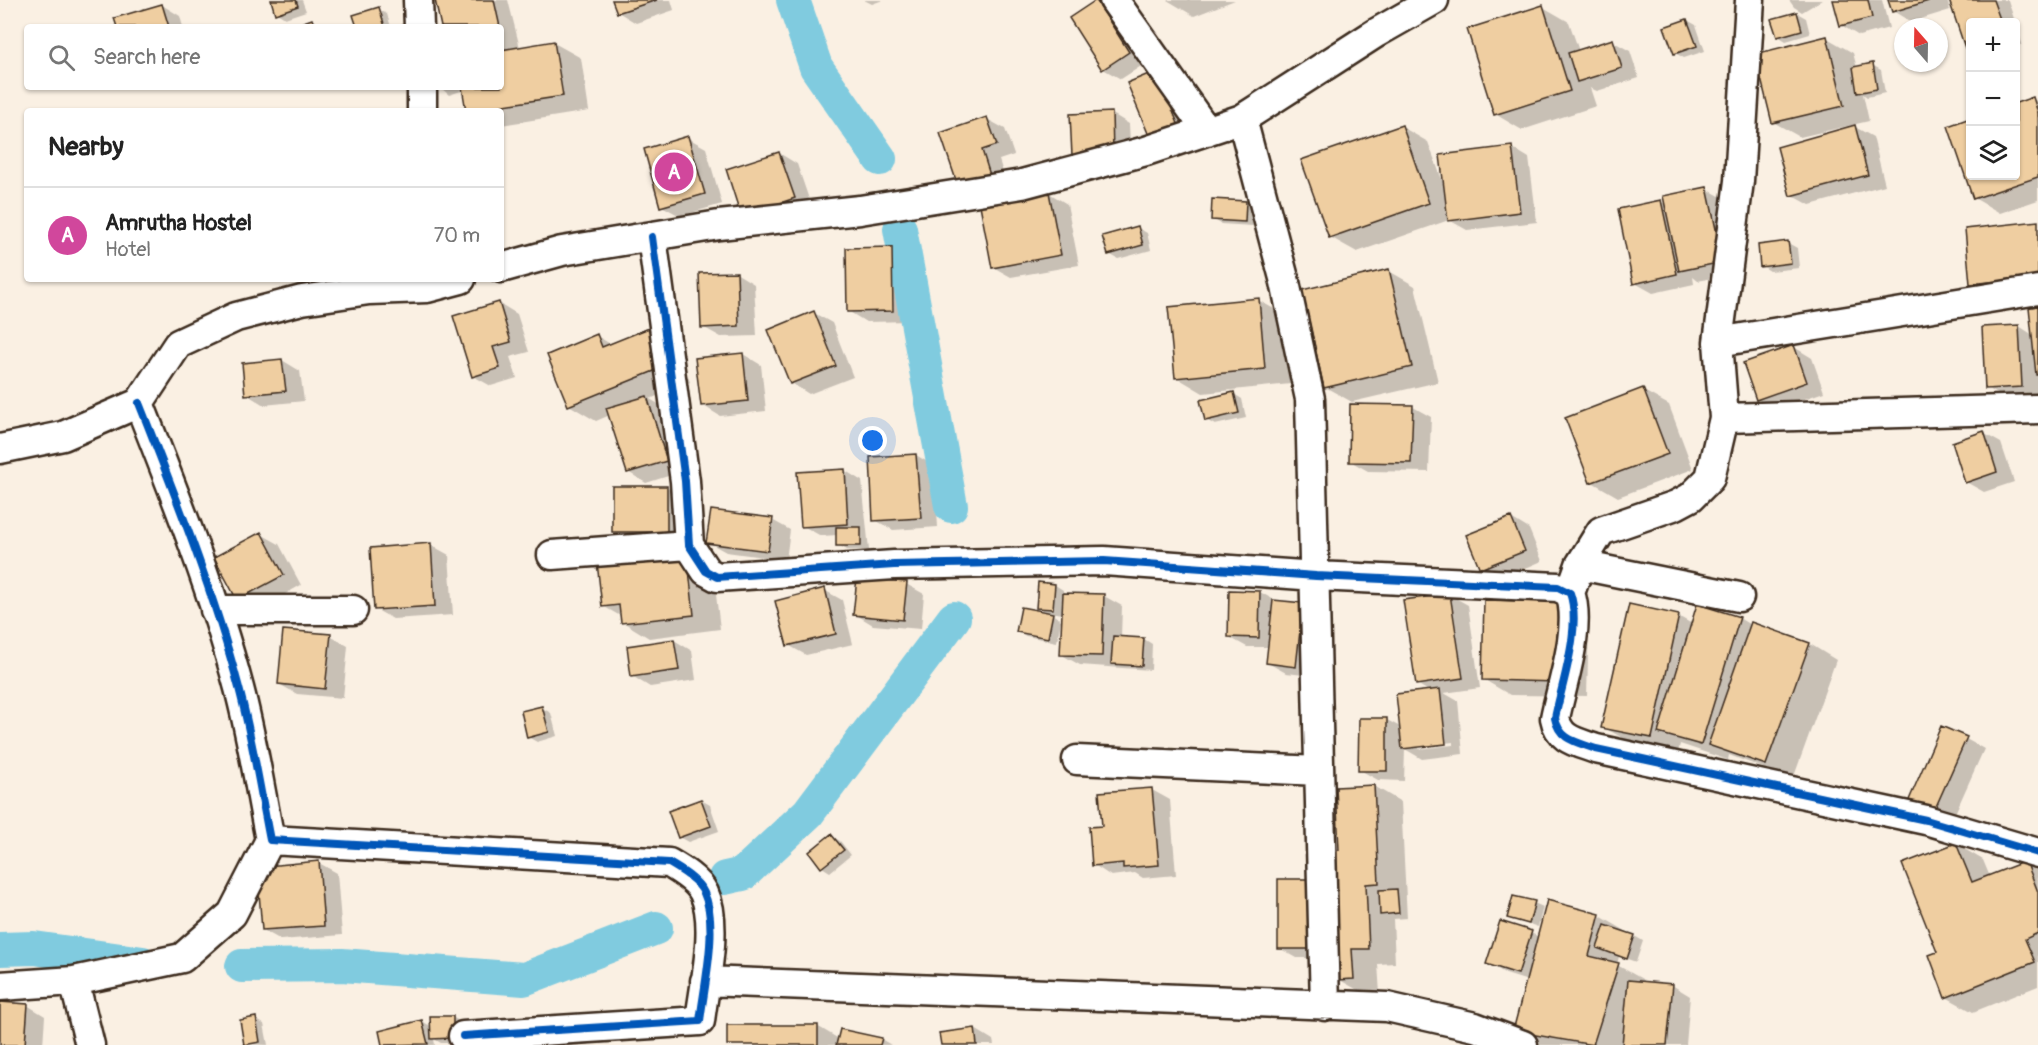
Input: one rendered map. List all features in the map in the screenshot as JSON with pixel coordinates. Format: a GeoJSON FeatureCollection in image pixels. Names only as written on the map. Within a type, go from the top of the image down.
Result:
{"type":"FeatureCollection","features":[{"type":"Feature","properties":{"kind":"street"},"geometry":{"type":"LineString","coordinates":[[418,0],[419,24]]}},
{"type":"Feature","properties":{"kind":"street"},"geometry":{"type":"LineString","coordinates":[[1114,0],[1208,131]]}},
{"type":"Feature","properties":{"kind":"street"},"geometry":{"type":"LineString","coordinates":[[504,267],[562,251],[719,225],[860,210],[1022,184],[1146,151],[1242,119],[1376,33],[1434,0]]}},
{"type":"Feature","properties":{"kind":"street"},"geometry":{"type":"LineString","coordinates":[[1750,0],[1738,181],[1718,342],[1724,418],[1710,478],[1691,497],[1676,505],[1601,531],[1580,566],[1570,593],[1574,606],[1571,639],[1555,718],[1557,730],[1564,737],[1596,749],[1926,820],[2038,853]]}},
{"type":"Feature","properties":{"kind":"street"},"geometry":{"type":"LineString","coordinates":[[422,90],[422,108]]}},
{"type":"Feature","properties":{"kind":"street"},"geometry":{"type":"LineString","coordinates":[[1242,119],[1285,282],[1310,399],[1325,1006]]}},
{"type":"Feature","properties":{"kind":"street"},"geometry":{"type":"LineString","coordinates":[[652,237],[685,481],[689,545],[706,571],[717,577],[894,565],[1104,561],[1316,576],[1558,587],[1570,593]]}},
{"type":"Feature","properties":{"kind":"street"},"geometry":{"type":"LineString","coordinates":[[0,449],[63,436],[139,403],[178,344],[236,317],[302,300],[427,284]]}},
{"type":"Feature","properties":{"kind":"street"},"geometry":{"type":"LineString","coordinates":[[1718,342],[2038,290]]}},
{"type":"Feature","properties":{"kind":"street"},"geometry":{"type":"LineString","coordinates":[[0,986],[74,981],[182,958],[232,914],[270,840],[239,689],[201,563],[139,403]]}},
{"type":"Feature","properties":{"kind":"street"},"geometry":{"type":"LineString","coordinates":[[1724,418],[2038,409]]}},
{"type":"Feature","properties":{"kind":"street"},"geometry":{"type":"LineString","coordinates":[[552,555],[689,545]]}},
{"type":"Feature","properties":{"kind":"street"},"geometry":{"type":"LineString","coordinates":[[1580,566],[1739,597]]}},
{"type":"Feature","properties":{"kind":"street"},"geometry":{"type":"LineString","coordinates":[[215,610],[352,610]]}},
{"type":"Feature","properties":{"kind":"street"},"geometry":{"type":"LineString","coordinates":[[1077,760],[1319,771]]}},
{"type":"Feature","properties":{"kind":"street"},"geometry":{"type":"LineString","coordinates":[[270,840],[669,863],[686,874],[703,892],[710,919],[699,1033],[463,1036]]}},
{"type":"Feature","properties":{"kind":"street"},"geometry":{"type":"LineString","coordinates":[[74,981],[90,1045]]}},
{"type":"Feature","properties":{"kind":"street"},"geometry":{"type":"LineString","coordinates":[[705,981],[1387,1007],[1475,1027],[1523,1045]]}},
{"type":"Feature","properties":{"kind":"building"},"geometry":{"type":"Polygon","coordinates":[[[271,0],[296,0],[298,6],[275,14],[271,0]]]}},
{"type":"Feature","properties":{"kind":"building"},"geometry":{"type":"Polygon","coordinates":[[[435,0],[494,0],[499,24],[440,24],[435,0]]]}},
{"type":"Feature","properties":{"kind":"building"},"geometry":{"type":"Polygon","coordinates":[[[612,0],[657,0],[617,13],[612,0]]]}},
{"type":"Feature","properties":{"kind":"building"},"geometry":{"type":"Polygon","coordinates":[[[1096,0],[1129,52],[1102,70],[1069,18],[1096,0]]]}},
{"type":"Feature","properties":{"kind":"building"},"geometry":{"type":"Polygon","coordinates":[[[1833,0],[1868,0],[1872,18],[1840,26],[1833,0]]]}},
{"type":"Feature","properties":{"kind":"building"},"geometry":{"type":"Polygon","coordinates":[[[1888,0],[1932,0],[1892,12],[1888,0]]]}},
{"type":"Feature","properties":{"kind":"building"},"geometry":{"type":"Polygon","coordinates":[[[1949,0],[1993,0],[2000,18],[1966,18],[1965,48],[1949,0]]]}},
{"type":"Feature","properties":{"kind":"building"},"geometry":{"type":"Polygon","coordinates":[[[162,4],[168,24],[116,24],[114,18],[162,4]]]}},
{"type":"Feature","properties":{"kind":"building"},"geometry":{"type":"Polygon","coordinates":[[[1543,5],[1570,91],[1494,115],[1467,29],[1543,5]]]}},
{"type":"Feature","properties":{"kind":"building"},"geometry":{"type":"Polygon","coordinates":[[[379,7],[384,24],[356,24],[353,15],[379,7]]]}},
{"type":"Feature","properties":{"kind":"building"},"geometry":{"type":"Polygon","coordinates":[[[1797,12],[1802,30],[1777,37],[1771,19],[1797,12]]]}},
{"type":"Feature","properties":{"kind":"building"},"geometry":{"type":"Polygon","coordinates":[[[312,19],[314,24],[298,24],[312,19]]]}},
{"type":"Feature","properties":{"kind":"building"},"geometry":{"type":"Polygon","coordinates":[[[1687,19],[1697,46],[1674,54],[1664,27],[1687,19]]]}},
{"type":"Feature","properties":{"kind":"building"},"geometry":{"type":"Polygon","coordinates":[[[1827,36],[1844,106],[1772,123],[1755,54],[1827,36]]]}},
{"type":"Feature","properties":{"kind":"building"},"geometry":{"type":"Polygon","coordinates":[[[1613,39],[1622,68],[1577,82],[1568,53],[1613,39]]]}},
{"type":"Feature","properties":{"kind":"building"},"geometry":{"type":"Polygon","coordinates":[[[554,41],[563,96],[485,108],[466,108],[462,90],[504,90],[504,49],[554,41]]]}},
{"type":"Feature","properties":{"kind":"building"},"geometry":{"type":"Polygon","coordinates":[[[1873,63],[1877,89],[1857,93],[1853,67],[1873,63]]]}},
{"type":"Feature","properties":{"kind":"building"},"geometry":{"type":"Polygon","coordinates":[[[1156,71],[1179,126],[1150,138],[1127,83],[1156,71]]]}},
{"type":"Feature","properties":{"kind":"building"},"geometry":{"type":"Polygon","coordinates":[[[2033,97],[2038,113],[2038,177],[1973,199],[1966,180],[2020,180],[2020,102],[2033,97]]]}},
{"type":"Feature","properties":{"kind":"building"},"geometry":{"type":"Polygon","coordinates":[[[1112,112],[1113,153],[1072,156],[1070,114],[1112,112]]]}},
{"type":"Feature","properties":{"kind":"building"},"geometry":{"type":"Polygon","coordinates":[[[987,117],[997,145],[982,150],[990,175],[958,186],[940,133],[987,117]]]}},
{"type":"Feature","properties":{"kind":"building"},"geometry":{"type":"Polygon","coordinates":[[[1966,119],[1966,179],[1948,126],[1966,119]]]}},
{"type":"Feature","properties":{"kind":"building"},"geometry":{"type":"Polygon","coordinates":[[[1402,125],[1429,203],[1329,238],[1301,160],[1402,125]]]}},
{"type":"Feature","properties":{"kind":"building"},"geometry":{"type":"Polygon","coordinates":[[[1855,125],[1868,175],[1790,196],[1777,147],[1855,125]]]}},
{"type":"Feature","properties":{"kind":"building"},"geometry":{"type":"Polygon","coordinates":[[[688,136],[705,194],[660,207],[644,149],[688,136]]]}},
{"type":"Feature","properties":{"kind":"building"},"geometry":{"type":"Polygon","coordinates":[[[1512,146],[1520,212],[1448,221],[1440,155],[1512,146]]]}},
{"type":"Feature","properties":{"kind":"building"},"geometry":{"type":"Polygon","coordinates":[[[779,152],[795,198],[741,216],[726,169],[779,152]]]}},
{"type":"Feature","properties":{"kind":"building"},"geometry":{"type":"Polygon","coordinates":[[[1707,187],[1723,262],[1679,271],[1663,196],[1707,187]]]}},
{"type":"Feature","properties":{"kind":"building"},"geometry":{"type":"Polygon","coordinates":[[[1049,192],[1061,255],[992,268],[980,205],[1049,192]]]}},
{"type":"Feature","properties":{"kind":"building"},"geometry":{"type":"Polygon","coordinates":[[[1212,199],[1246,201],[1245,222],[1211,220],[1212,199]]]}},
{"type":"Feature","properties":{"kind":"building"},"geometry":{"type":"Polygon","coordinates":[[[1661,200],[1677,274],[1633,284],[1618,209],[1661,200]]]}},
{"type":"Feature","properties":{"kind":"building"},"geometry":{"type":"Polygon","coordinates":[[[2038,221],[2038,277],[1970,284],[1965,229],[2038,221]]]}},
{"type":"Feature","properties":{"kind":"building"},"geometry":{"type":"Polygon","coordinates":[[[1138,226],[1143,245],[1108,255],[1102,236],[1138,226]]]}},
{"type":"Feature","properties":{"kind":"building"},"geometry":{"type":"Polygon","coordinates":[[[1788,241],[1791,263],[1760,267],[1758,245],[1788,241]]]}},
{"type":"Feature","properties":{"kind":"building"},"geometry":{"type":"Polygon","coordinates":[[[892,247],[893,311],[847,312],[846,248],[892,247]]]}},
{"type":"Feature","properties":{"kind":"building"},"geometry":{"type":"Polygon","coordinates":[[[1389,269],[1412,367],[1324,388],[1302,290],[1389,269]]]}},
{"type":"Feature","properties":{"kind":"building"},"geometry":{"type":"Polygon","coordinates":[[[737,272],[739,326],[701,328],[699,273],[737,272]]]}},
{"type":"Feature","properties":{"kind":"building"},"geometry":{"type":"Polygon","coordinates":[[[1259,298],[1265,369],[1175,378],[1168,307],[1259,298]]]}},
{"type":"Feature","properties":{"kind":"building"},"geometry":{"type":"Polygon","coordinates":[[[499,302],[511,342],[493,347],[500,368],[472,377],[453,316],[499,302]]]}},
{"type":"Feature","properties":{"kind":"building"},"geometry":{"type":"Polygon","coordinates":[[[2038,306],[2038,375],[2036,375],[2029,307],[2038,306]]]}},
{"type":"Feature","properties":{"kind":"building"},"geometry":{"type":"Polygon","coordinates":[[[814,311],[836,366],[790,384],[768,330],[814,311]]]}},
{"type":"Feature","properties":{"kind":"building"},"geometry":{"type":"Polygon","coordinates":[[[2019,325],[2022,387],[1985,389],[1982,327],[2019,325]]]}},
{"type":"Feature","properties":{"kind":"building"},"geometry":{"type":"Polygon","coordinates":[[[649,328],[664,367],[568,406],[547,355],[597,334],[602,347],[649,328]]]}},
{"type":"Feature","properties":{"kind":"building"},"geometry":{"type":"Polygon","coordinates":[[[1794,345],[1807,382],[1756,400],[1743,363],[1794,345]]]}},
{"type":"Feature","properties":{"kind":"building"},"geometry":{"type":"Polygon","coordinates":[[[743,353],[748,401],[701,406],[695,358],[743,353]]]}},
{"type":"Feature","properties":{"kind":"building"},"geometry":{"type":"Polygon","coordinates":[[[282,359],[286,391],[245,395],[242,363],[282,359]]]}},
{"type":"Feature","properties":{"kind":"building"},"geometry":{"type":"Polygon","coordinates":[[[1643,388],[1668,454],[1590,483],[1565,418],[1643,388]]]}},
{"type":"Feature","properties":{"kind":"building"},"geometry":{"type":"Polygon","coordinates":[[[1234,392],[1239,413],[1205,421],[1200,400],[1234,392]]]}},
{"type":"Feature","properties":{"kind":"building"},"geometry":{"type":"Polygon","coordinates":[[[647,396],[667,461],[627,473],[606,408],[647,396]]]}},
{"type":"Feature","properties":{"kind":"building"},"geometry":{"type":"Polygon","coordinates":[[[1350,404],[1413,405],[1411,463],[1349,462],[1350,404]]]}},
{"type":"Feature","properties":{"kind":"building"},"geometry":{"type":"Polygon","coordinates":[[[1984,431],[1997,472],[1965,483],[1952,442],[1984,431]]]}},
{"type":"Feature","properties":{"kind":"building"},"geometry":{"type":"Polygon","coordinates":[[[916,454],[921,518],[873,521],[870,457],[916,454]]]}},
{"type":"Feature","properties":{"kind":"building"},"geometry":{"type":"Polygon","coordinates":[[[845,469],[848,524],[801,527],[797,472],[845,469]]]}},
{"type":"Feature","properties":{"kind":"building"},"geometry":{"type":"Polygon","coordinates":[[[612,486],[667,486],[667,532],[612,532],[612,486]]]}},
{"type":"Feature","properties":{"kind":"building"},"geometry":{"type":"Polygon","coordinates":[[[711,510],[773,518],[768,551],[706,543],[711,510]]]}},
{"type":"Feature","properties":{"kind":"building"},"geometry":{"type":"Polygon","coordinates":[[[1511,517],[1525,551],[1480,569],[1466,535],[1511,517]]]}},
{"type":"Feature","properties":{"kind":"building"},"geometry":{"type":"Polygon","coordinates":[[[836,527],[861,527],[861,546],[836,546],[836,527]]]}},
{"type":"Feature","properties":{"kind":"building"},"geometry":{"type":"Polygon","coordinates":[[[261,532],[284,575],[237,600],[214,557],[261,532]]]}},
{"type":"Feature","properties":{"kind":"building"},"geometry":{"type":"Polygon","coordinates":[[[431,543],[435,606],[374,610],[370,548],[431,543]]]}},
{"type":"Feature","properties":{"kind":"building"},"geometry":{"type":"Polygon","coordinates":[[[687,552],[694,615],[621,623],[619,605],[602,607],[597,562],[687,552]]]}},
{"type":"Feature","properties":{"kind":"building"},"geometry":{"type":"Polygon","coordinates":[[[857,578],[907,582],[903,620],[853,615],[857,578]]]}},
{"type":"Feature","properties":{"kind":"building"},"geometry":{"type":"Polygon","coordinates":[[[1038,582],[1055,584],[1053,609],[1036,608],[1038,582]]]}},
{"type":"Feature","properties":{"kind":"building"},"geometry":{"type":"Polygon","coordinates":[[[825,588],[836,634],[787,646],[775,601],[825,588]]]}},
{"type":"Feature","properties":{"kind":"building"},"geometry":{"type":"Polygon","coordinates":[[[1229,590],[1260,591],[1259,638],[1228,637],[1229,590]]]}},
{"type":"Feature","properties":{"kind":"building"},"geometry":{"type":"Polygon","coordinates":[[[1063,593],[1104,594],[1102,656],[1060,655],[1063,593]]]}},
{"type":"Feature","properties":{"kind":"building"},"geometry":{"type":"Polygon","coordinates":[[[1450,594],[1463,678],[1416,685],[1403,600],[1450,594]]]}},
{"type":"Feature","properties":{"kind":"building"},"geometry":{"type":"Polygon","coordinates":[[[1273,600],[1303,603],[1296,667],[1266,663],[1273,600]]]}},
{"type":"Feature","properties":{"kind":"building"},"geometry":{"type":"Polygon","coordinates":[[[1484,600],[1563,602],[1560,682],[1482,680],[1484,600]]]}},
{"type":"Feature","properties":{"kind":"building"},"geometry":{"type":"Polygon","coordinates":[[[1629,604],[1679,615],[1652,738],[1601,728],[1629,604]]]}},
{"type":"Feature","properties":{"kind":"building"},"geometry":{"type":"Polygon","coordinates":[[[1697,604],[1740,617],[1701,745],[1658,733],[1697,604]]]}},
{"type":"Feature","properties":{"kind":"building"},"geometry":{"type":"Polygon","coordinates":[[[1021,607],[1053,613],[1048,638],[1016,632],[1021,607]]]}},
{"type":"Feature","properties":{"kind":"building"},"geometry":{"type":"Polygon","coordinates":[[[1751,622],[1810,643],[1766,765],[1708,745],[1751,622]]]}},
{"type":"Feature","properties":{"kind":"building"},"geometry":{"type":"Polygon","coordinates":[[[283,630],[331,634],[325,689],[278,684],[283,630]]]}},
{"type":"Feature","properties":{"kind":"building"},"geometry":{"type":"Polygon","coordinates":[[[1113,636],[1144,638],[1142,666],[1111,664],[1113,636]]]}},
{"type":"Feature","properties":{"kind":"building"},"geometry":{"type":"Polygon","coordinates":[[[674,639],[679,670],[631,677],[627,646],[674,639]]]}},
{"type":"Feature","properties":{"kind":"building"},"geometry":{"type":"Polygon","coordinates":[[[1440,689],[1446,744],[1402,749],[1396,694],[1440,689]]]}},
{"type":"Feature","properties":{"kind":"building"},"geometry":{"type":"Polygon","coordinates":[[[542,706],[549,732],[527,738],[521,711],[542,706]]]}},
{"type":"Feature","properties":{"kind":"building"},"geometry":{"type":"Polygon","coordinates":[[[1359,718],[1387,718],[1387,771],[1358,771],[1359,718]]]}},
{"type":"Feature","properties":{"kind":"building"},"geometry":{"type":"Polygon","coordinates":[[[1941,726],[1967,737],[1934,811],[1909,800],[1941,726]]]}},
{"type":"Feature","properties":{"kind":"building"},"geometry":{"type":"Polygon","coordinates":[[[1374,785],[1379,883],[1366,884],[1369,949],[1352,949],[1354,979],[1337,980],[1330,851],[1339,850],[1336,787],[1374,785]]]}},
{"type":"Feature","properties":{"kind":"building"},"geometry":{"type":"Polygon","coordinates":[[[1152,788],[1159,865],[1123,868],[1123,863],[1092,866],[1089,827],[1102,826],[1099,792],[1152,788]]]}},
{"type":"Feature","properties":{"kind":"building"},"geometry":{"type":"Polygon","coordinates":[[[701,799],[711,826],[678,838],[668,811],[701,799]]]}},
{"type":"Feature","properties":{"kind":"building"},"geometry":{"type":"Polygon","coordinates":[[[831,834],[844,850],[821,868],[809,852],[831,834]]]}},
{"type":"Feature","properties":{"kind":"building"},"geometry":{"type":"Polygon","coordinates":[[[1956,843],[1972,882],[2026,861],[2038,892],[2038,933],[2025,939],[2035,962],[1945,998],[1929,955],[1937,952],[1902,864],[1956,843]]]}},
{"type":"Feature","properties":{"kind":"building"},"geometry":{"type":"Polygon","coordinates":[[[319,861],[324,926],[262,930],[257,867],[319,861]]]}},
{"type":"Feature","properties":{"kind":"building"},"geometry":{"type":"Polygon","coordinates":[[[1278,879],[1312,879],[1312,949],[1278,949],[1278,879]]]}},
{"type":"Feature","properties":{"kind":"building"},"geometry":{"type":"Polygon","coordinates":[[[1397,889],[1399,913],[1380,915],[1379,890],[1397,889]]]}},
{"type":"Feature","properties":{"kind":"building"},"geometry":{"type":"Polygon","coordinates":[[[1513,896],[1535,901],[1529,924],[1507,918],[1513,896]]]}},
{"type":"Feature","properties":{"kind":"building"},"geometry":{"type":"Polygon","coordinates":[[[1547,900],[1600,914],[1589,956],[1619,963],[1593,1045],[1513,1031],[1547,900]]]}},
{"type":"Feature","properties":{"kind":"building"},"geometry":{"type":"Polygon","coordinates":[[[1500,921],[1532,931],[1518,974],[1486,964],[1500,921]]]}},
{"type":"Feature","properties":{"kind":"building"},"geometry":{"type":"Polygon","coordinates":[[[1605,925],[1635,935],[1627,959],[1597,948],[1605,925]]]}},
{"type":"Feature","properties":{"kind":"building"},"geometry":{"type":"Polygon","coordinates":[[[1628,980],[1673,984],[1667,1045],[1622,1045],[1628,980]]]}},
{"type":"Feature","properties":{"kind":"building"},"geometry":{"type":"Polygon","coordinates":[[[0,1002],[28,1004],[25,1045],[0,1045],[0,1002]]]}},
{"type":"Feature","properties":{"kind":"building"},"geometry":{"type":"Polygon","coordinates":[[[430,1016],[453,1016],[453,1038],[431,1039],[430,1016]]]}},
{"type":"Feature","properties":{"kind":"building"},"geometry":{"type":"Polygon","coordinates":[[[256,1017],[260,1042],[244,1045],[240,1020],[256,1017]]]}},
{"type":"Feature","properties":{"kind":"building"},"geometry":{"type":"Polygon","coordinates":[[[422,1020],[428,1044],[382,1045],[379,1031],[422,1020]]]}},
{"type":"Feature","properties":{"kind":"building"},"geometry":{"type":"Polygon","coordinates":[[[727,1025],[818,1025],[818,1045],[727,1045],[727,1025]]]}},
{"type":"Feature","properties":{"kind":"building"},"geometry":{"type":"Polygon","coordinates":[[[975,1028],[977,1045],[941,1045],[939,1033],[975,1028]]]}},
{"type":"Feature","properties":{"kind":"building"},"geometry":{"type":"Polygon","coordinates":[[[840,1029],[882,1038],[880,1045],[836,1045],[840,1029]]]}},
{"type":"Feature","properties":{"kind":"waterway"},"geometry":{"type":"LineString","coordinates":[[793,0],[816,67],[880,159]]}},
{"type":"Feature","properties":{"kind":"waterway"},"geometry":{"type":"LineString","coordinates":[[900,229],[951,506]]}},
{"type":"Feature","properties":{"kind":"waterway"},"geometry":{"type":"LineString","coordinates":[[725,878],[743,874],[808,813],[954,618]]}},
{"type":"Feature","properties":{"kind":"waterway"},"geometry":{"type":"LineString","coordinates":[[242,966],[342,965],[524,979],[656,928]]}},
{"type":"Feature","properties":{"kind":"waterway"},"geometry":{"type":"LineString","coordinates":[[0,949],[34,948],[143,963]]}},
{"type":"Feature","properties":{"kind":"cycle path"},"geometry":{"type":"LineString","coordinates":[[652,237],[685,481],[689,545],[706,571],[717,577],[894,565],[1104,561],[1316,576],[1558,587],[1570,593],[1573,607],[1572,638],[1555,718],[1560,731],[1570,739],[1596,749],[1926,820],[2038,853]]}},
{"type":"Feature","properties":{"kind":"cycle path"},"geometry":{"type":"LineString","coordinates":[[139,403],[193,544],[229,651],[248,725],[270,840],[669,863],[684,872],[704,893],[708,906],[710,938],[700,1021],[463,1036]]}},
{"type":"Feature","properties":{"kind":"place","name":"Amrutha Hostel"},"geometry":{"type":"Point","coordinates":[674,172]}}]}
